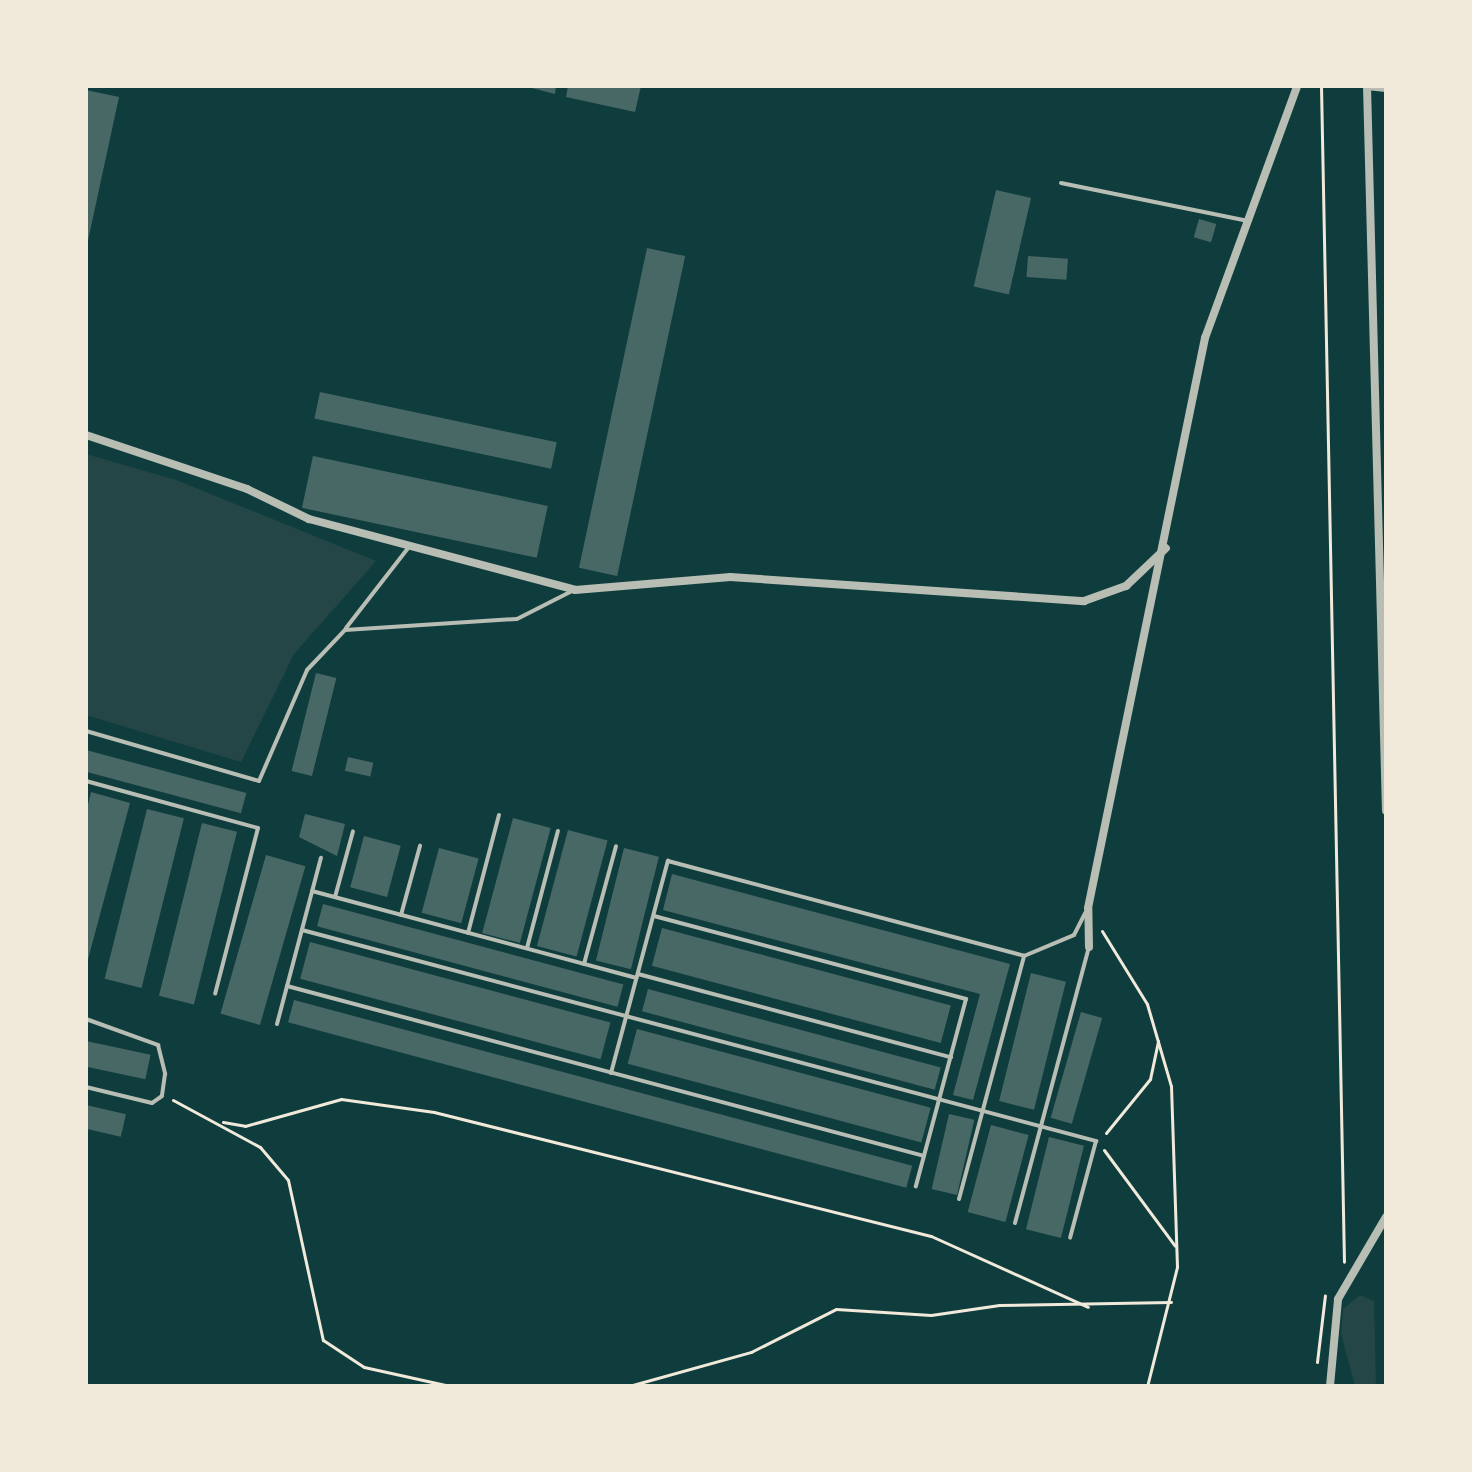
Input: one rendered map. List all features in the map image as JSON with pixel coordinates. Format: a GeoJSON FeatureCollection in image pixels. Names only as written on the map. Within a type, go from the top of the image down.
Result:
{"type":"FeatureCollection","features":[{"type":"Feature","properties":{"kind":"street"},"geometry":{"type":"LineString","coordinates":[[1089,947],[1088,908],[1166,548],[1205,338],[1297,86]]}},
{"type":"Feature","properties":{"kind":"street"},"geometry":{"type":"LineString","coordinates":[[1386,88],[1367,86],[1386,811]]}},
{"type":"Feature","properties":{"kind":"street"},"geometry":{"type":"LineString","coordinates":[[86,435],[247,489],[309,519],[408,548],[575,590],[730,577],[1084,601],[1126,586],[1166,548]]}},
{"type":"Feature","properties":{"kind":"street"},"geometry":{"type":"LineString","coordinates":[[1330,1386],[1338,1299],[1386,1217]]}},
{"type":"Feature","properties":{"kind":"lane"},"geometry":{"type":"LineString","coordinates":[[1061,183],[1248,221]]}},
{"type":"Feature","properties":{"kind":"lane"},"geometry":{"type":"LineString","coordinates":[[86,731],[259,781],[307,670],[345,630],[408,548]]}},
{"type":"Feature","properties":{"kind":"lane"},"geometry":{"type":"LineString","coordinates":[[345,630],[517,619],[575,590]]}},
{"type":"Feature","properties":{"kind":"lane"},"geometry":{"type":"LineString","coordinates":[[86,781],[258,828],[215,994]]}},
{"type":"Feature","properties":{"kind":"lane"},"geometry":{"type":"LineString","coordinates":[[468,933],[499,815]]}},
{"type":"Feature","properties":{"kind":"lane"},"geometry":{"type":"LineString","coordinates":[[335,897],[353,831]]}},
{"type":"Feature","properties":{"kind":"lane"},"geometry":{"type":"LineString","coordinates":[[527,948],[558,831]]}},
{"type":"Feature","properties":{"kind":"lane"},"geometry":{"type":"LineString","coordinates":[[401,915],[420,846]]}},
{"type":"Feature","properties":{"kind":"lane"},"geometry":{"type":"LineString","coordinates":[[584,964],[616,846]]}},
{"type":"Feature","properties":{"kind":"lane"},"geometry":{"type":"LineString","coordinates":[[277,1024],[321,858]]}},
{"type":"Feature","properties":{"kind":"lane"},"geometry":{"type":"LineString","coordinates":[[611,1073],[668,861],[1024,956],[1074,935],[1088,908]]}},
{"type":"Feature","properties":{"kind":"lane"},"geometry":{"type":"LineString","coordinates":[[312,891],[951,1057]]}},
{"type":"Feature","properties":{"kind":"lane"},"geometry":{"type":"LineString","coordinates":[[654,916],[966,999],[916,1186]]}},
{"type":"Feature","properties":{"kind":"lane"},"geometry":{"type":"LineString","coordinates":[[302,930],[1096,1141],[1070,1238]]}},
{"type":"Feature","properties":{"kind":"lane"},"geometry":{"type":"LineString","coordinates":[[1015,1223],[1089,947]]}},
{"type":"Feature","properties":{"kind":"lane"},"geometry":{"type":"LineString","coordinates":[[959,1199],[1024,956]]}},
{"type":"Feature","properties":{"kind":"lane"},"geometry":{"type":"LineString","coordinates":[[287,986],[924,1156]]}},
{"type":"Feature","properties":{"kind":"lane"},"geometry":{"type":"LineString","coordinates":[[86,1019],[158,1045],[162,1096],[152,1103],[86,1087]]}},
{"type":"Feature","properties":{"kind":"path"},"geometry":{"type":"LineString","coordinates":[[1321,86],[1347,1102],[1344,1268]]}},
{"type":"Feature","properties":{"kind":"path"},"geometry":{"type":"LineString","coordinates":[[1088,908],[1151,1016],[1171,1086],[1177,1249],[1171,1302],[1147,1386]]}},
{"type":"Feature","properties":{"kind":"path"},"geometry":{"type":"LineString","coordinates":[[1151,1016],[1158,1042],[1150,1079],[1096,1141],[1153,1208],[1177,1249]]}},
{"type":"Feature","properties":{"kind":"path"},"geometry":{"type":"LineString","coordinates":[[162,1096],[223,1122],[260,1147],[288,1180],[323,1340],[364,1367],[450,1386]]}},
{"type":"Feature","properties":{"kind":"path"},"geometry":{"type":"LineString","coordinates":[[223,1122],[245,1126],[341,1099],[434,1112],[931,1236],[1088,1307]]}},
{"type":"Feature","properties":{"kind":"path"},"geometry":{"type":"LineString","coordinates":[[1317,1372],[1317,1318],[1329,1288]]}},
{"type":"Feature","properties":{"kind":"path"},"geometry":{"type":"LineString","coordinates":[[629,1386],[751,1352],[836,1309],[931,1315],[999,1305],[1088,1307],[1171,1302]]}},
{"type":"Feature","properties":{"kind":"shaded area"},"geometry":{"type":"Polygon","coordinates":[[[86,454],[176,480],[376,561],[294,654],[241,762],[86,715],[86,454]]]}},
{"type":"Feature","properties":{"kind":"shaded area"},"geometry":{"type":"Polygon","coordinates":[[[1360,1295],[1374,1301],[1376,1386],[1355,1386],[1341,1334],[1343,1309],[1360,1295]]]}},
{"type":"Feature","properties":{"kind":"building"},"geometry":{"type":"Polygon","coordinates":[[[524,86],[556,86],[555,94],[524,86]]]}},
{"type":"Feature","properties":{"kind":"building"},"geometry":{"type":"Polygon","coordinates":[[[568,86],[641,86],[635,112],[566,97],[568,86]]]}},
{"type":"Feature","properties":{"kind":"building"},"geometry":{"type":"Polygon","coordinates":[[[86,90],[119,97],[87,245],[86,245],[86,90]]]}},
{"type":"Feature","properties":{"kind":"building"},"geometry":{"type":"Polygon","coordinates":[[[996,190],[1031,198],[1009,295],[974,286],[996,190]]]}},
{"type":"Feature","properties":{"kind":"building"},"geometry":{"type":"Polygon","coordinates":[[[1199,219],[1216,224],[1211,242],[1194,237],[1199,219]]]}},
{"type":"Feature","properties":{"kind":"building"},"geometry":{"type":"Polygon","coordinates":[[[647,248],[685,256],[617,576],[579,568],[647,248]]]}},
{"type":"Feature","properties":{"kind":"building"},"geometry":{"type":"Polygon","coordinates":[[[1028,256],[1068,259],[1066,280],[1027,277],[1028,256]]]}},
{"type":"Feature","properties":{"kind":"building"},"geometry":{"type":"Polygon","coordinates":[[[320,392],[557,442],[551,469],[314,418],[320,392]]]}},
{"type":"Feature","properties":{"kind":"building"},"geometry":{"type":"Polygon","coordinates":[[[313,456],[548,506],[537,558],[302,508],[313,456]]]}},
{"type":"Feature","properties":{"kind":"building"},"geometry":{"type":"Polygon","coordinates":[[[316,673],[336,678],[312,776],[292,771],[316,673]]]}},
{"type":"Feature","properties":{"kind":"building"},"geometry":{"type":"Polygon","coordinates":[[[86,750],[246,793],[241,813],[86,772],[86,750]]]}},
{"type":"Feature","properties":{"kind":"building"},"geometry":{"type":"Polygon","coordinates":[[[348,757],[373,763],[370,776],[345,771],[348,757]]]}},
{"type":"Feature","properties":{"kind":"building"},"geometry":{"type":"Polygon","coordinates":[[[91,792],[130,803],[87,963],[86,813],[91,792]]]}},
{"type":"Feature","properties":{"kind":"building"},"geometry":{"type":"Polygon","coordinates":[[[147,809],[184,818],[142,988],[105,979],[147,809]]]}},
{"type":"Feature","properties":{"kind":"building"},"geometry":{"type":"Polygon","coordinates":[[[305,814],[345,824],[337,856],[299,837],[305,814]]]}},
{"type":"Feature","properties":{"kind":"building"},"geometry":{"type":"Polygon","coordinates":[[[513,818],[551,828],[520,943],[482,933],[513,818]]]}},
{"type":"Feature","properties":{"kind":"building"},"geometry":{"type":"Polygon","coordinates":[[[202,823],[237,832],[194,1004],[159,996],[202,823]]]}},
{"type":"Feature","properties":{"kind":"building"},"geometry":{"type":"Polygon","coordinates":[[[568,830],[608,841],[577,957],[537,946],[568,830]]]}},
{"type":"Feature","properties":{"kind":"building"},"geometry":{"type":"Polygon","coordinates":[[[364,836],[401,846],[387,897],[350,887],[364,836]]]}},
{"type":"Feature","properties":{"kind":"building"},"geometry":{"type":"Polygon","coordinates":[[[439,848],[479,859],[461,923],[422,913],[439,848]]]}},
{"type":"Feature","properties":{"kind":"building"},"geometry":{"type":"Polygon","coordinates":[[[624,848],[659,857],[631,969],[596,961],[624,848]]]}},
{"type":"Feature","properties":{"kind":"building"},"geometry":{"type":"Polygon","coordinates":[[[266,855],[305,866],[260,1025],[221,1014],[266,855]]]}},
{"type":"Feature","properties":{"kind":"building"},"geometry":{"type":"Polygon","coordinates":[[[672,874],[1010,964],[973,1100],[953,1095],[980,994],[663,910],[672,874]]]}},
{"type":"Feature","properties":{"kind":"building"},"geometry":{"type":"Polygon","coordinates":[[[323,904],[623,984],[617,1007],[317,926],[323,904]]]}},
{"type":"Feature","properties":{"kind":"building"},"geometry":{"type":"Polygon","coordinates":[[[662,928],[951,1005],[941,1043],[652,966],[662,928]]]}},
{"type":"Feature","properties":{"kind":"building"},"geometry":{"type":"Polygon","coordinates":[[[310,942],[610,1022],[601,1059],[300,979],[310,942]]]}},
{"type":"Feature","properties":{"kind":"building"},"geometry":{"type":"Polygon","coordinates":[[[1031,973],[1066,982],[1034,1110],[999,1101],[1031,973]]]}},
{"type":"Feature","properties":{"kind":"building"},"geometry":{"type":"Polygon","coordinates":[[[648,989],[941,1067],[935,1090],[642,1011],[648,989]]]}},
{"type":"Feature","properties":{"kind":"building"},"geometry":{"type":"Polygon","coordinates":[[[294,1000],[912,1166],[906,1188],[288,1022],[294,1000]]]}},
{"type":"Feature","properties":{"kind":"building"},"geometry":{"type":"Polygon","coordinates":[[[1081,1012],[1102,1018],[1072,1124],[1051,1118],[1081,1012]]]}},
{"type":"Feature","properties":{"kind":"building"},"geometry":{"type":"Polygon","coordinates":[[[637,1029],[931,1108],[921,1142],[628,1064],[637,1029]]]}},
{"type":"Feature","properties":{"kind":"building"},"geometry":{"type":"Polygon","coordinates":[[[86,1041],[151,1055],[145,1079],[86,1067],[86,1041]]]}},
{"type":"Feature","properties":{"kind":"building"},"geometry":{"type":"Polygon","coordinates":[[[86,1105],[126,1114],[121,1137],[86,1129],[86,1105]]]}},
{"type":"Feature","properties":{"kind":"building"},"geometry":{"type":"Polygon","coordinates":[[[949,1114],[974,1120],[957,1195],[932,1189],[949,1114]]]}},
{"type":"Feature","properties":{"kind":"building"},"geometry":{"type":"Polygon","coordinates":[[[991,1125],[1029,1135],[1005,1222],[968,1212],[991,1125]]]}},
{"type":"Feature","properties":{"kind":"building"},"geometry":{"type":"Polygon","coordinates":[[[1049,1137],[1084,1146],[1061,1238],[1026,1229],[1049,1137]]]}}]}
